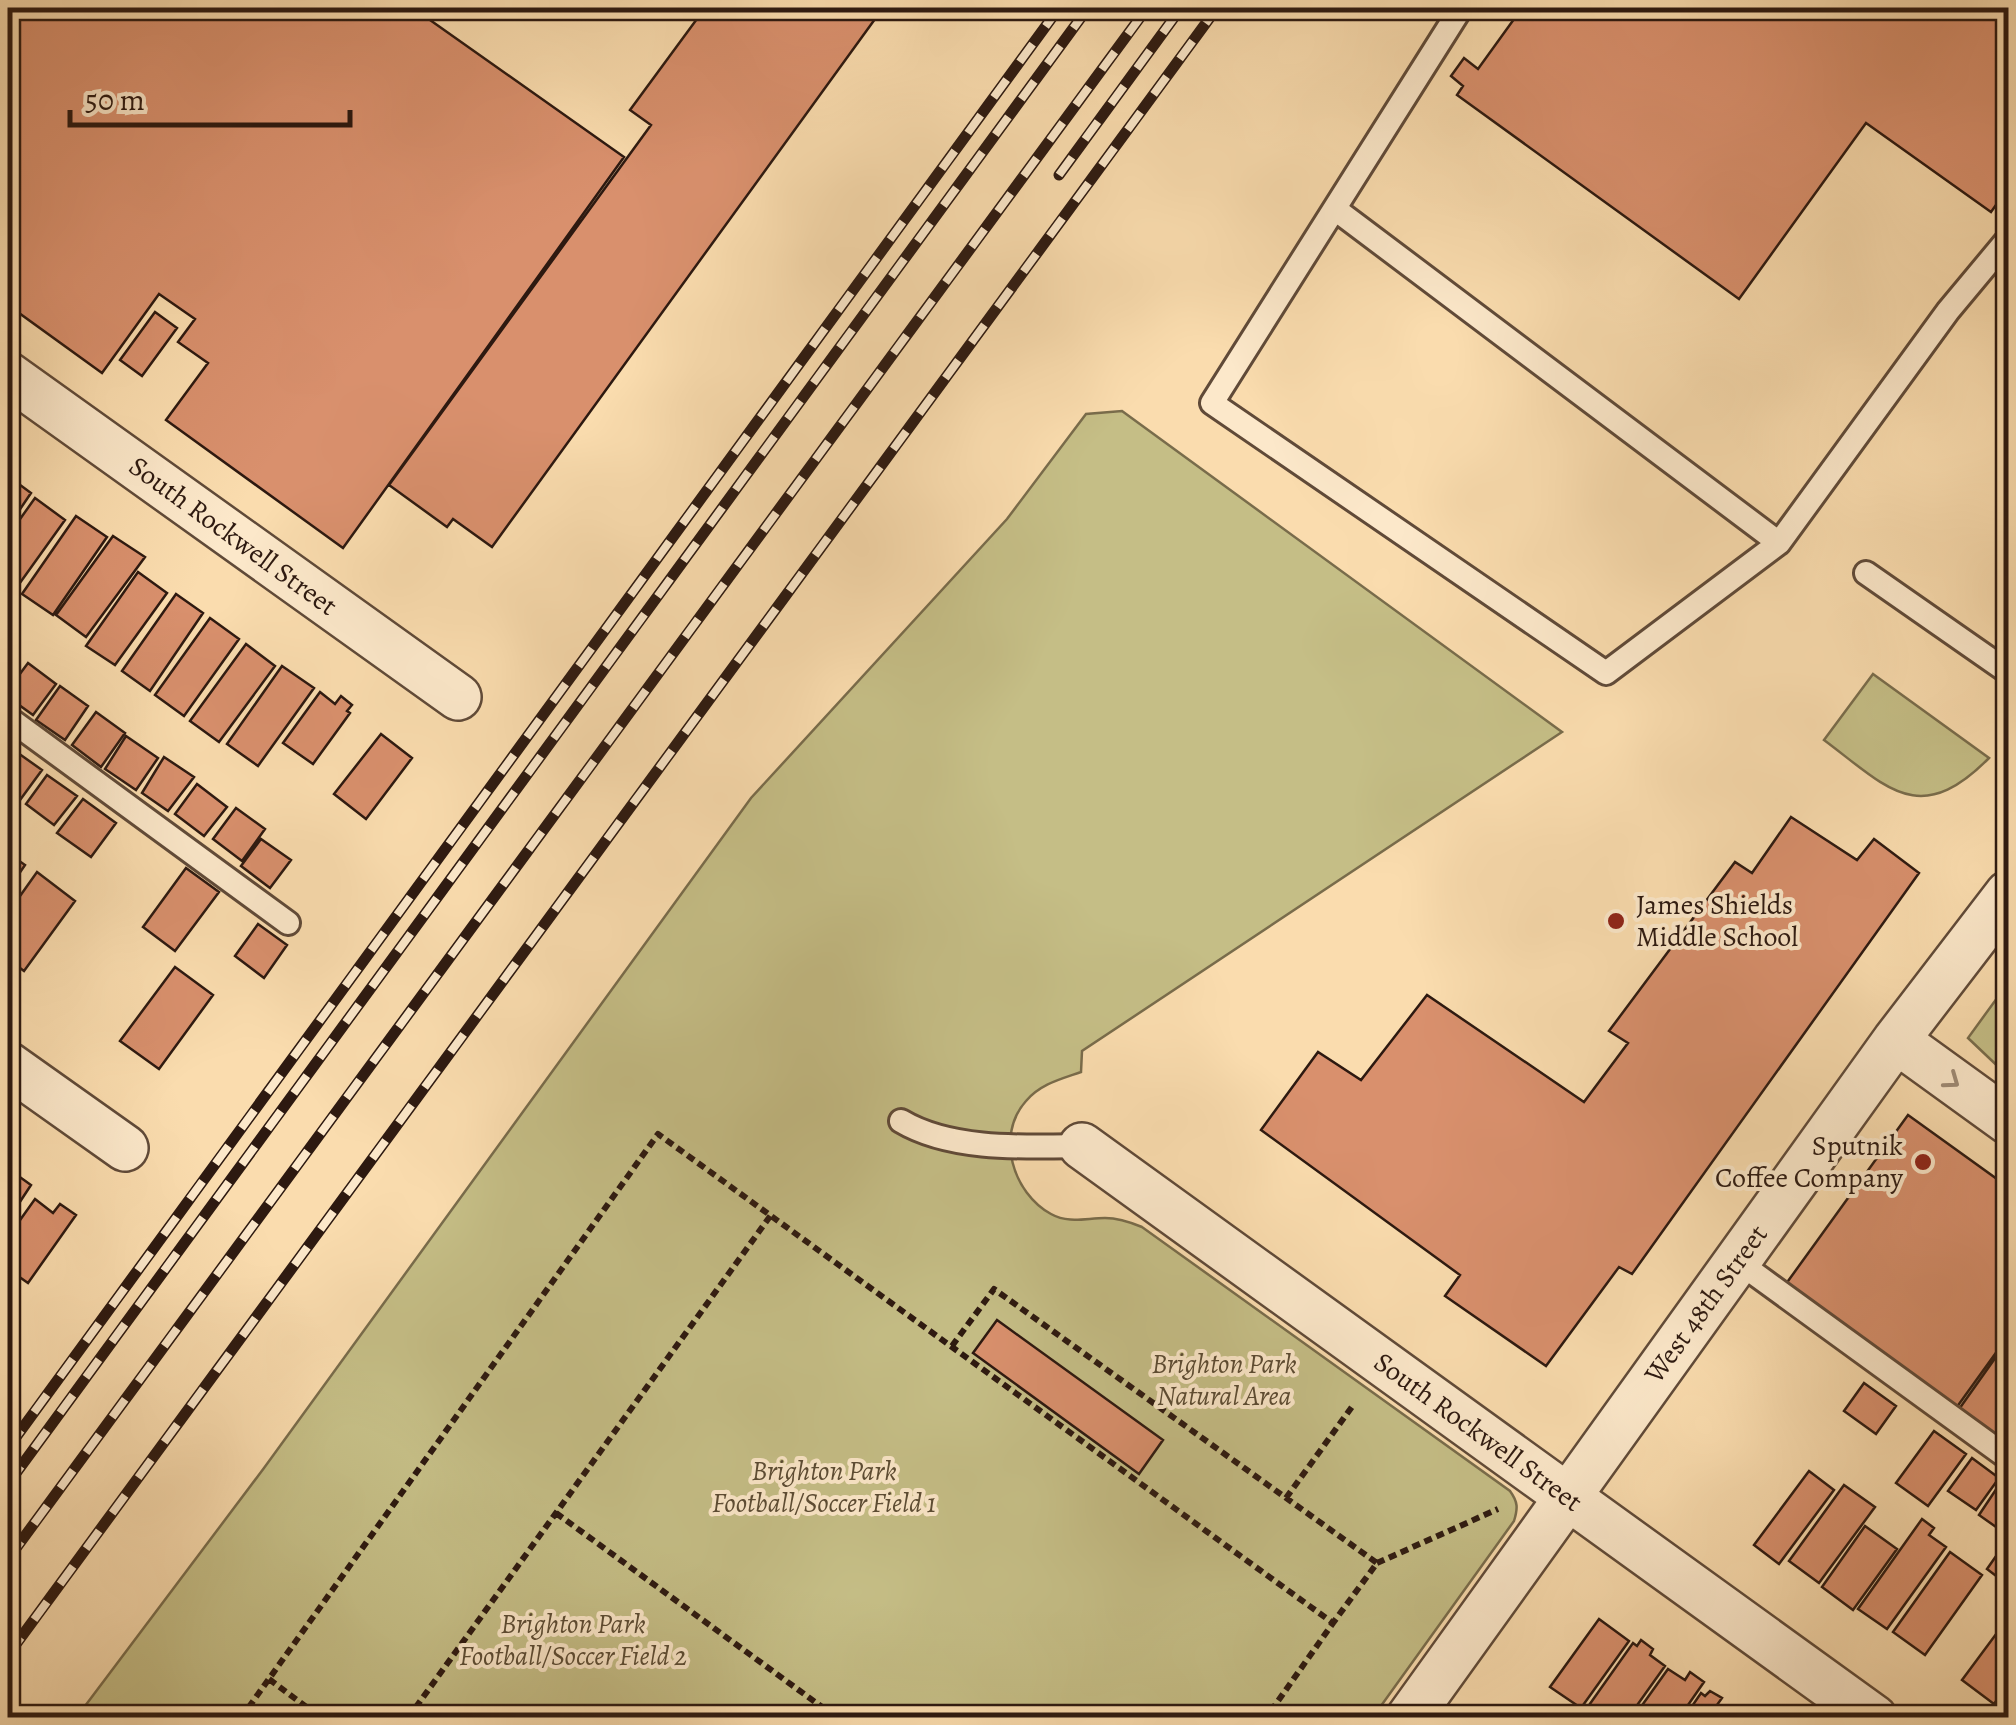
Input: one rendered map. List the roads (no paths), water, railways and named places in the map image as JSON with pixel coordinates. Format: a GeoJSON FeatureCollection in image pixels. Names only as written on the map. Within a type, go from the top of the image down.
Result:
{"type":"FeatureCollection","features":[{"type":"Feature","properties":{"kind":"street","name":"South Rockwell Street"},"geometry":{"type":"LineString","coordinates":[[8,376],[458,697]]}},
{"type":"Feature","properties":{"kind":"street","name":"West 48th Street"},"geometry":{"type":"LineString","coordinates":[[1409,1718],[1896,1040],[2008,894]]}},
{"type":"Feature","properties":{"kind":"street"},"geometry":{"type":"LineString","coordinates":[[1896,1040],[2008,1122]]}},
{"type":"Feature","properties":{"kind":"street"},"geometry":{"type":"LineString","coordinates":[[8,1065],[125,1148]]}},
{"type":"Feature","properties":{"kind":"street","name":"South Rockwell Street"},"geometry":{"type":"LineString","coordinates":[[1082,1146],[1874,1718]]}},
{"type":"Feature","properties":{"kind":"lane"},"geometry":{"type":"LineString","coordinates":[[1461,8],[1212,404],[1606,673],[1779,544],[1948,311],[2008,239]]}},
{"type":"Feature","properties":{"kind":"lane"},"geometry":{"type":"LineString","coordinates":[[1335,208],[1779,544]]}},
{"type":"Feature","properties":{"kind":"lane"},"geometry":{"type":"LineString","coordinates":[[1866,573],[2008,672]]}},
{"type":"Feature","properties":{"kind":"lane"},"geometry":{"type":"LineString","coordinates":[[8,718],[288,923]]}},
{"type":"Feature","properties":{"kind":"lane"},"geometry":{"type":"LineString","coordinates":[[901,1121],[917,1130],[1003,1148],[1082,1146]]}},
{"type":"Feature","properties":{"kind":"lane"},"geometry":{"type":"LineString","coordinates":[[1737,1261],[2008,1458]]}},
{"type":"Feature","properties":{"kind":"railway"},"geometry":{"type":"LineString","coordinates":[[8,1448],[1059,8]]}},
{"type":"Feature","properties":{"kind":"railway"},"geometry":{"type":"LineString","coordinates":[[8,1484],[1088,8]]}},
{"type":"Feature","properties":{"kind":"railway"},"geometry":{"type":"LineString","coordinates":[[8,1559],[1147,8]]}},
{"type":"Feature","properties":{"kind":"railway"},"geometry":{"type":"LineString","coordinates":[[1059,175],[1181,8]]}},
{"type":"Feature","properties":{"kind":"railway"},"geometry":{"type":"LineString","coordinates":[[8,1655],[1217,8]]}},
{"type":"Feature","properties":{"kind":"place","name":"James Shields Middle School"},"geometry":{"type":"Point","coordinates":[1616,921]}},
{"type":"Feature","properties":{"kind":"place","name":"Sputnik Coffee Company"},"geometry":{"type":"Point","coordinates":[1923,1162]}},
{"type":"Feature","properties":{"kind":"park label","name":"Brighton Park Natural Area"},"geometry":{"type":"Point","coordinates":[1224,1380]}},
{"type":"Feature","properties":{"kind":"park label","name":"Brighton Park Football/Soccer Field 1"},"geometry":{"type":"Point","coordinates":[824,1487]}},
{"type":"Feature","properties":{"kind":"park label","name":"Brighton Park Football/Soccer Field 2"},"geometry":{"type":"Point","coordinates":[573,1640]}}]}
